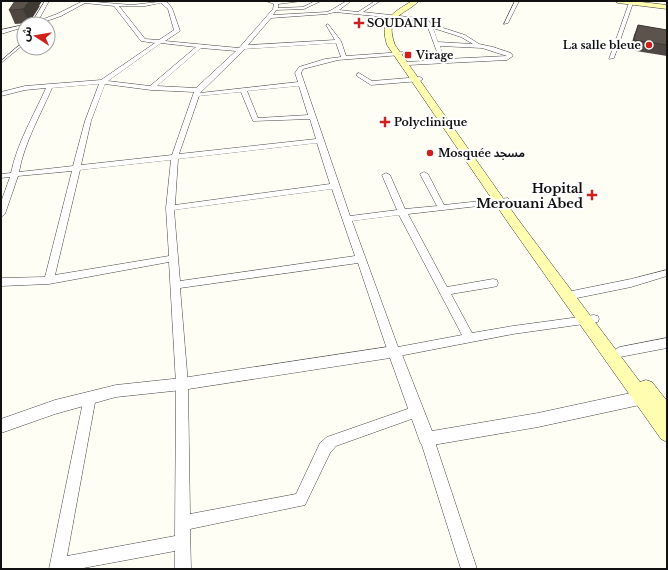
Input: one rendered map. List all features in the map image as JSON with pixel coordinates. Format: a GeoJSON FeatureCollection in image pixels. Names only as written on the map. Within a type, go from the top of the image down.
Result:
{"type":"FeatureCollection","features":[{"type":"Feature","properties":{"kind":"main road"},"geometry":{"type":"LineString","coordinates":[[416,1],[392,17],[387,26],[387,34],[398,53],[418,79]]}},
{"type":"Feature","properties":{"kind":"main road"},"geometry":{"type":"LineString","coordinates":[[618,1],[667,8]]}},
{"type":"Feature","properties":{"kind":"main road"},"geometry":{"type":"LineString","coordinates":[[398,53],[408,63],[453,132],[590,320],[648,397],[667,415]]}},
{"type":"Feature","properties":{"kind":"main road"},"geometry":{"type":"LineString","coordinates":[[590,320],[620,352],[648,397],[667,433]]}},
{"type":"Feature","properties":{"kind":"street"},"geometry":{"type":"LineString","coordinates":[[39,16],[47,1]]}},
{"type":"Feature","properties":{"kind":"street"},"geometry":{"type":"LineString","coordinates":[[49,280],[88,120],[103,82],[145,50],[176,32],[177,28],[170,8],[164,1],[137,6],[84,2],[56,17]]}},
{"type":"Feature","properties":{"kind":"street"},"geometry":{"type":"LineString","coordinates":[[273,4],[300,1]]}},
{"type":"Feature","properties":{"kind":"street"},"geometry":{"type":"LineString","coordinates":[[273,4],[296,9],[306,8],[320,1]]}},
{"type":"Feature","properties":{"kind":"street"},"geometry":{"type":"LineString","coordinates":[[270,17],[327,13],[349,1]]}},
{"type":"Feature","properties":{"kind":"street"},"geometry":{"type":"LineString","coordinates":[[359,13],[378,1]]}},
{"type":"Feature","properties":{"kind":"street"},"geometry":{"type":"LineString","coordinates":[[506,23],[517,1]]}},
{"type":"Feature","properties":{"kind":"street"},"geometry":{"type":"LineString","coordinates":[[290,2],[296,9],[298,16]]}},
{"type":"Feature","properties":{"kind":"street"},"geometry":{"type":"LineString","coordinates":[[611,58],[631,3]]}},
{"type":"Feature","properties":{"kind":"street"},"geometry":{"type":"LineString","coordinates":[[183,569],[182,384],[170,208],[175,156],[196,92],[242,49],[270,17],[273,4]]}},
{"type":"Feature","properties":{"kind":"street"},"geometry":{"type":"LineString","coordinates":[[116,5],[143,40],[145,50]]}},
{"type":"Feature","properties":{"kind":"street"},"geometry":{"type":"LineString","coordinates":[[335,10],[423,20],[429,25],[463,36],[478,45],[489,60]]}},
{"type":"Feature","properties":{"kind":"street"},"geometry":{"type":"LineString","coordinates":[[328,25],[338,41],[344,58]]}},
{"type":"Feature","properties":{"kind":"street"},"geometry":{"type":"LineString","coordinates":[[429,25],[443,61]]}},
{"type":"Feature","properties":{"kind":"street"},"geometry":{"type":"LineString","coordinates":[[2,32],[16,28]]}},
{"type":"Feature","properties":{"kind":"street"},"geometry":{"type":"LineString","coordinates":[[143,40],[242,49],[338,41]]}},
{"type":"Feature","properties":{"kind":"street"},"geometry":{"type":"LineString","coordinates":[[408,63],[489,60],[507,58],[510,56],[503,51],[478,45],[436,44]]}},
{"type":"Feature","properties":{"kind":"street"},"geometry":{"type":"LineString","coordinates":[[151,88],[200,46]]}},
{"type":"Feature","properties":{"kind":"street"},"geometry":{"type":"LineString","coordinates":[[398,53],[344,58],[301,68],[298,73],[300,84],[346,218],[427,439],[468,569]]}},
{"type":"Feature","properties":{"kind":"street"},"geometry":{"type":"LineString","coordinates":[[360,75],[371,83],[418,79]]}},
{"type":"Feature","properties":{"kind":"street"},"geometry":{"type":"LineString","coordinates":[[1,94],[25,88],[103,82],[196,92],[300,84]]}},
{"type":"Feature","properties":{"kind":"street"},"geometry":{"type":"LineString","coordinates":[[1,214],[15,174],[17,162],[50,86]]}},
{"type":"Feature","properties":{"kind":"street"},"geometry":{"type":"LineString","coordinates":[[243,89],[255,120],[312,117]]}},
{"type":"Feature","properties":{"kind":"street"},"geometry":{"type":"LineString","coordinates":[[1,176],[320,141]]}},
{"type":"Feature","properties":{"kind":"street"},"geometry":{"type":"LineString","coordinates":[[424,174],[441,206]]}},
{"type":"Feature","properties":{"kind":"street"},"geometry":{"type":"LineString","coordinates":[[386,175],[402,212],[469,338]]}},
{"type":"Feature","properties":{"kind":"street"},"geometry":{"type":"LineString","coordinates":[[170,208],[335,186]]}},
{"type":"Feature","properties":{"kind":"street"},"geometry":{"type":"LineString","coordinates":[[346,218],[502,200]]}},
{"type":"Feature","properties":{"kind":"street"},"geometry":{"type":"LineString","coordinates":[[1,282],[49,280],[174,258]]}},
{"type":"Feature","properties":{"kind":"street"},"geometry":{"type":"LineString","coordinates":[[176,285],[361,259]]}},
{"type":"Feature","properties":{"kind":"street"},"geometry":{"type":"LineString","coordinates":[[572,295],[631,283],[667,273]]}},
{"type":"Feature","properties":{"kind":"street"},"geometry":{"type":"LineString","coordinates":[[444,291],[493,283]]}},
{"type":"Feature","properties":{"kind":"street"},"geometry":{"type":"LineString","coordinates":[[1,426],[90,397],[116,391],[182,384],[446,344],[513,330],[590,320]]}},
{"type":"Feature","properties":{"kind":"street"},"geometry":{"type":"LineString","coordinates":[[620,352],[667,343]]}},
{"type":"Feature","properties":{"kind":"street"},"geometry":{"type":"LineString","coordinates":[[90,397],[57,567],[183,542]]}},
{"type":"Feature","properties":{"kind":"street"},"geometry":{"type":"LineString","coordinates":[[427,439],[538,420],[648,397]]}},
{"type":"Feature","properties":{"kind":"street"},"geometry":{"type":"LineString","coordinates":[[183,523],[300,500],[325,448],[332,440],[416,412]]}},
{"type":"Feature","properties":{"kind":"lane"},"geometry":{"type":"LineString","coordinates":[[1,62],[16,50]]}},
{"type":"Feature","properties":{"kind":"building"},"geometry":{"type":"Polygon","coordinates":[[[15,1],[29,1],[23,9],[9,10],[15,1]]]}},
{"type":"Feature","properties":{"kind":"building"},"geometry":{"type":"Polygon","coordinates":[[[638,25],[667,30],[667,45],[634,40],[638,25]]]}},
{"type":"Feature","properties":{"kind":"place","name":"SOUDANI H"},"geometry":{"type":"Point","coordinates":[359,23]}},
{"type":"Feature","properties":{"kind":"place","name":"La salle bleue"},"geometry":{"type":"Point","coordinates":[649,45]}},
{"type":"Feature","properties":{"kind":"place","name":"Virage"},"geometry":{"type":"Point","coordinates":[408,55]}},
{"type":"Feature","properties":{"kind":"place","name":"Polyclinique"},"geometry":{"type":"Point","coordinates":[385,122]}},
{"type":"Feature","properties":{"kind":"place","name":"Mosquée مسجد"},"geometry":{"type":"Point","coordinates":[430,153]}},
{"type":"Feature","properties":{"kind":"place","name":"Hopital Merouani Abed"},"geometry":{"type":"Point","coordinates":[592,195]}}]}
